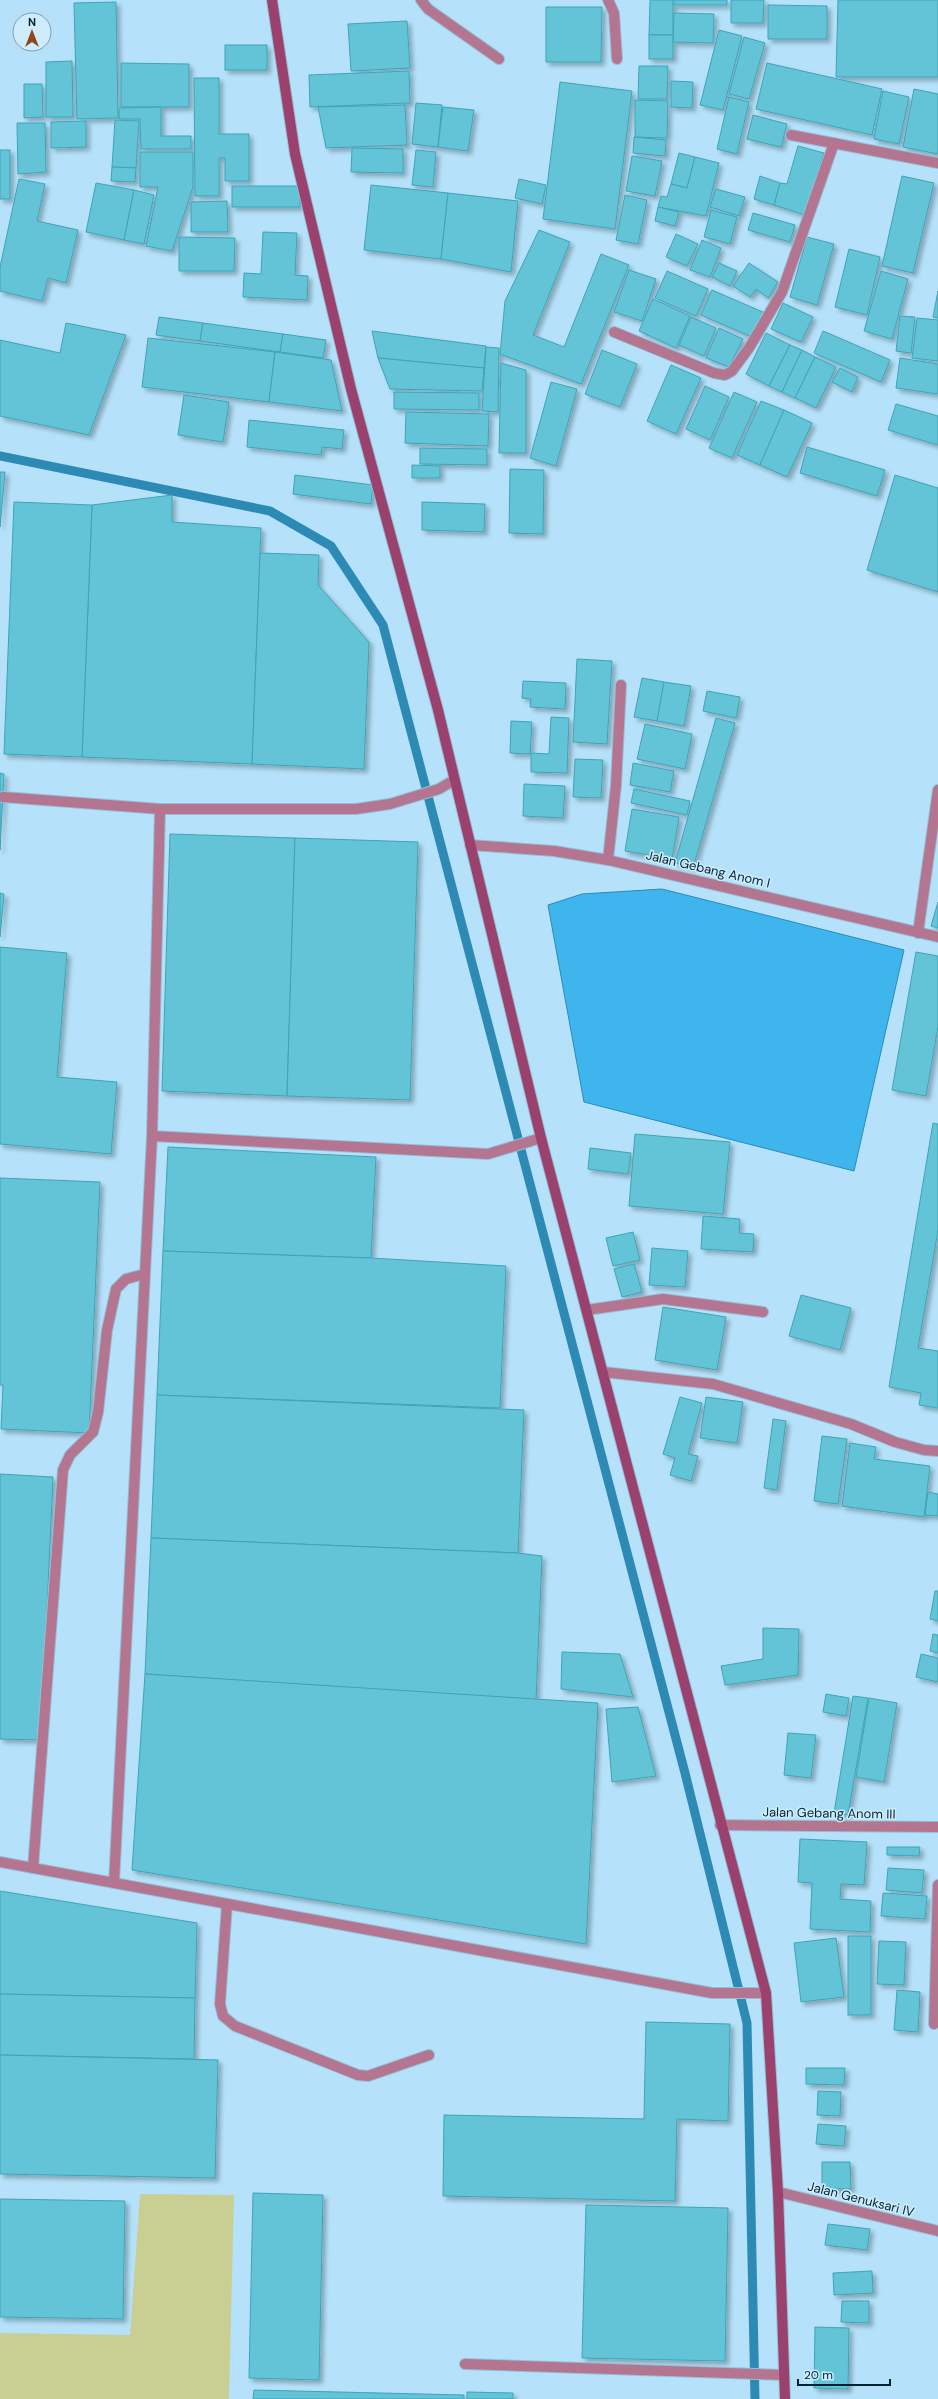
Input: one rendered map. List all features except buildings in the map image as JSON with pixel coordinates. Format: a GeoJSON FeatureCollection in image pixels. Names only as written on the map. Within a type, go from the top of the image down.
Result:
{"type":"FeatureCollection","features":[{"type":"Feature","properties":{"kind":"street"},"geometry":{"type":"LineString","coordinates":[[272,0],[295,154],[351,389],[436,702],[538,1140],[587,1310],[720,1824],[742,1900],[766,1993],[778,2192],[780,2375],[785,2399]]}},
{"type":"Feature","properties":{"kind":"street"},"geometry":{"type":"LineString","coordinates":[[421,0],[428,10],[499,59]]}},
{"type":"Feature","properties":{"kind":"street"},"geometry":{"type":"LineString","coordinates":[[608,0],[614,12],[617,59]]}},
{"type":"Feature","properties":{"kind":"street"},"geometry":{"type":"LineString","coordinates":[[791,135],[938,163]]}},
{"type":"Feature","properties":{"kind":"street"},"geometry":{"type":"LineString","coordinates":[[614,332],[714,373],[724,375],[732,371],[749,348],[782,292],[834,143]]}},
{"type":"Feature","properties":{"kind":"street"},"geometry":{"type":"LineString","coordinates":[[608,860],[616,785],[621,685]]}},
{"type":"Feature","properties":{"kind":"street"},"geometry":{"type":"LineString","coordinates":[[3,797],[160,809],[356,809],[390,804],[440,789],[454,780]]}},
{"type":"Feature","properties":{"kind":"street"},"geometry":{"type":"LineString","coordinates":[[918,932],[938,790]]}},
{"type":"Feature","properties":{"kind":"street"},"geometry":{"type":"LineString","coordinates":[[114,1883],[152,1136],[160,809]]}},
{"type":"Feature","properties":{"kind":"street","name":"Jalan Gebang Anom I"},"geometry":{"type":"LineString","coordinates":[[470,845],[554,851],[608,860],[918,932],[938,938]]}},
{"type":"Feature","properties":{"kind":"street"},"geometry":{"type":"LineString","coordinates":[[152,1136],[488,1154],[538,1140]]}},
{"type":"Feature","properties":{"kind":"street"},"geometry":{"type":"LineString","coordinates":[[33,1868],[63,1470],[70,1455],[93,1432],[98,1412],[107,1330],[116,1289],[126,1279],[145,1274]]}},
{"type":"Feature","properties":{"kind":"street"},"geometry":{"type":"LineString","coordinates":[[587,1310],[663,1299],[763,1312]]}},
{"type":"Feature","properties":{"kind":"street"},"geometry":{"type":"LineString","coordinates":[[603,1372],[713,1384],[851,1424],[895,1442],[924,1450],[938,1450]]}},
{"type":"Feature","properties":{"kind":"street","name":"Jalan Gebang Anom III"},"geometry":{"type":"LineString","coordinates":[[720,1824],[938,1826]]}},
{"type":"Feature","properties":{"kind":"street"},"geometry":{"type":"LineString","coordinates":[[0,1862],[712,1993],[766,1993]]}},
{"type":"Feature","properties":{"kind":"street"},"geometry":{"type":"LineString","coordinates":[[934,2024],[938,1885]]}},
{"type":"Feature","properties":{"kind":"street"},"geometry":{"type":"LineString","coordinates":[[227,1904],[220,2004],[223,2016],[235,2026],[358,2075],[368,2076],[429,2055]]}},
{"type":"Feature","properties":{"kind":"street","name":"Jalan Genuksari IV"},"geometry":{"type":"LineString","coordinates":[[778,2192],[938,2231]]}},
{"type":"Feature","properties":{"kind":"street"},"geometry":{"type":"LineString","coordinates":[[465,2364],[780,2375]]}},
{"type":"Feature","properties":{"kind":"green space"},"geometry":{"type":"Polygon","coordinates":[[[140,2194],[234,2195],[229,2399],[0,2399],[0,2333],[130,2335],[140,2194]]]}},
{"type":"Feature","properties":{"kind":"water"},"geometry":{"type":"Polygon","coordinates":[[[662,889],[904,950],[854,1171],[584,1102],[548,905],[582,894],[662,889]]]}},
{"type":"Feature","properties":{"kind":"waterway"},"geometry":{"type":"LineString","coordinates":[[0,456],[270,511],[331,546],[383,625],[685,1773],[747,2023],[755,2399]]}}]}
